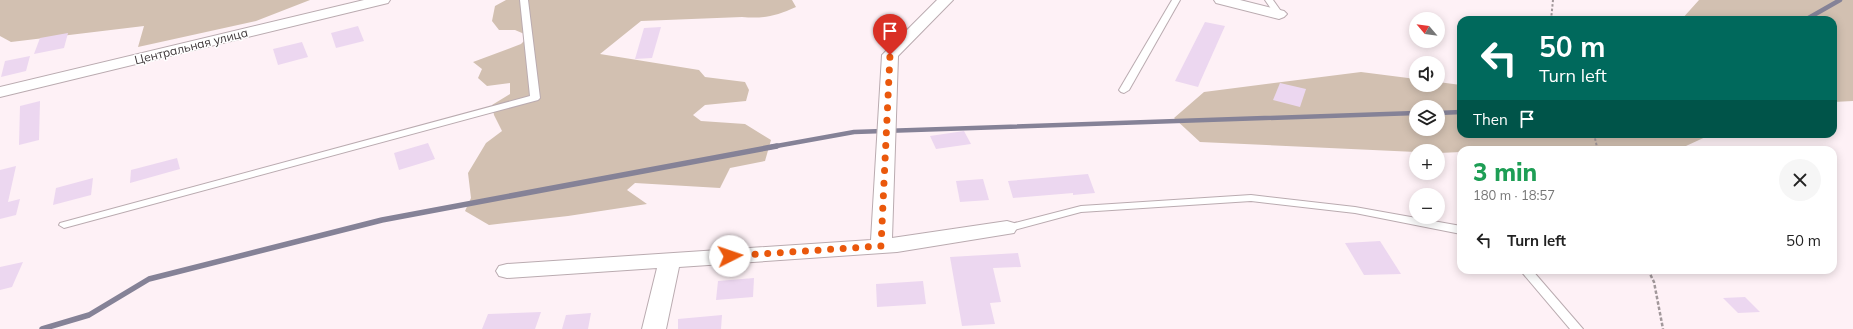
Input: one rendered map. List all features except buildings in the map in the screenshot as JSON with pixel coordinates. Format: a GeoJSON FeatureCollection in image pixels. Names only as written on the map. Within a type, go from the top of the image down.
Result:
{"type":"FeatureCollection","features":[{"type":"Feature","properties":{"kind":"street","name":"Центральная улица"},"geometry":{"type":"LineString","coordinates":[[0,92],[383,0]]}},
{"type":"Feature","properties":{"kind":"street"},"geometry":{"type":"LineString","coordinates":[[881,246],[890,55],[946,0]]}},
{"type":"Feature","properties":{"kind":"street"},"geometry":{"type":"LineString","coordinates":[[1221,0],[1279,14]]}},
{"type":"Feature","properties":{"kind":"street"},"geometry":{"type":"LineString","coordinates":[[508,271],[881,246],[1007,228]]}},
{"type":"Feature","properties":{"kind":"street"},"geometry":{"type":"LineString","coordinates":[[654,329],[670,260]]}},
{"type":"Feature","properties":{"kind":"lane"},"geometry":{"type":"LineString","coordinates":[[64,225],[535,98],[524,0]]}},
{"type":"Feature","properties":{"kind":"lane"},"geometry":{"type":"LineString","coordinates":[[1124,90],[1176,0]]}},
{"type":"Feature","properties":{"kind":"lane"},"geometry":{"type":"LineString","coordinates":[[1269,0],[1279,14]]}},
{"type":"Feature","properties":{"kind":"lane"},"geometry":{"type":"LineString","coordinates":[[1007,228],[1081,209],[1250,198],[1355,210],[1457,229]]}},
{"type":"Feature","properties":{"kind":"lane"},"geometry":{"type":"LineString","coordinates":[[1529,274],[1577,329]]}},
{"type":"Feature","properties":{"kind":"path"},"geometry":{"type":"LineString","coordinates":[[1551,16],[1553,0]]}},
{"type":"Feature","properties":{"kind":"path"},"geometry":{"type":"LineString","coordinates":[[1650,274],[1654,282],[1663,329]]}},
{"type":"Feature","properties":{"kind":"shaded area"},"geometry":{"type":"Polygon","coordinates":[[[0,0],[310,0],[256,21],[138,47],[144,26],[11,42],[0,36],[0,0]]]}},
{"type":"Feature","properties":{"kind":"shaded area"},"geometry":{"type":"Polygon","coordinates":[[[506,0],[792,0],[796,7],[776,15],[757,18],[742,17],[641,21],[600,54],[699,70],[705,77],[745,82],[749,90],[746,101],[705,105],[693,115],[701,121],[745,124],[771,140],[765,161],[730,168],[720,188],[635,183],[627,190],[647,204],[568,216],[489,225],[465,211],[471,198],[468,173],[486,143],[502,131],[494,115],[492,105],[510,94],[510,83],[487,86],[478,78],[482,69],[473,62],[521,44],[529,36],[515,30],[499,30],[492,21],[495,6],[506,0]]]}},
{"type":"Feature","properties":{"kind":"shaded area"},"geometry":{"type":"Polygon","coordinates":[[[1699,0],[1853,0],[1853,101],[1837,102],[1837,16],[1685,16],[1699,0]]]}},
{"type":"Feature","properties":{"kind":"shaded area"},"geometry":{"type":"Polygon","coordinates":[[[1361,72],[1409,78],[1409,92],[1445,92],[1445,83],[1457,84],[1457,138],[1703,138],[1686,146],[1457,146],[1457,152],[1445,153],[1445,144],[1409,144],[1409,152],[1200,142],[1174,118],[1204,92],[1361,72]]]}},
{"type":"Feature","properties":{"kind":"waterway"},"geometry":{"type":"LineString","coordinates":[[1812,16],[1840,0]]}},
{"type":"Feature","properties":{"kind":"waterway"},"geometry":{"type":"LineString","coordinates":[[1445,113],[1457,112]]}},
{"type":"Feature","properties":{"kind":"waterway"},"geometry":{"type":"LineString","coordinates":[[771,147],[854,132],[1409,113]]}},
{"type":"Feature","properties":{"kind":"waterway"},"geometry":{"type":"LineString","coordinates":[[42,329],[89,315],[149,279],[382,220],[777,146]]}},
{"type":"Feature","properties":{"kind":"route"},"geometry":{"type":"LineString","coordinates":[[730,256],[881,246],[890,55]]}}]}
